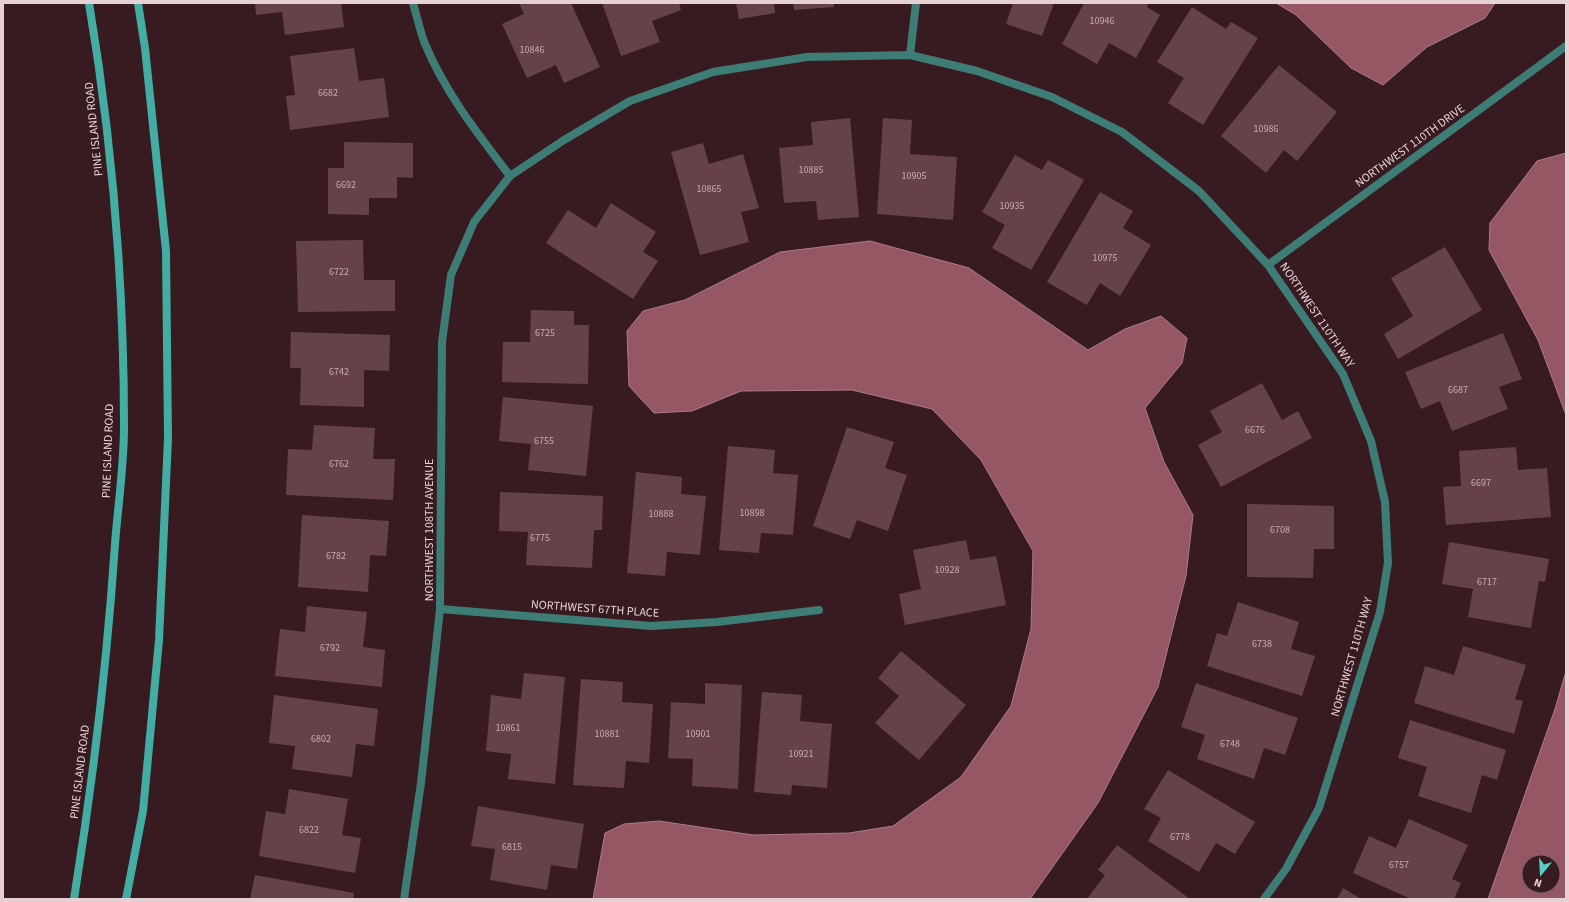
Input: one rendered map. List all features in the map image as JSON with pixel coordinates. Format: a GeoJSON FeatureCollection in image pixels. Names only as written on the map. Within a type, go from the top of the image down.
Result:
{"type":"FeatureCollection","features":[{"type":"Feature","properties":{"kind":"main road","name":"PINE ISLAND ROAD"},"geometry":{"type":"LineString","coordinates":[[74,899],[89,806],[109,637],[124,428],[118,259],[100,66],[89,3]]}},
{"type":"Feature","properties":{"kind":"main road"},"geometry":{"type":"LineString","coordinates":[[126,899],[143,811],[158,648],[168,438],[166,251],[145,48],[138,3]]}},
{"type":"Feature","properties":{"kind":"street"},"geometry":{"type":"LineString","coordinates":[[413,3],[424,43],[443,82],[469,123],[510,176]]}},
{"type":"Feature","properties":{"kind":"street"},"geometry":{"type":"LineString","coordinates":[[910,55],[916,3]]}},
{"type":"Feature","properties":{"kind":"street","name":"NORTHWEST 110TH DRIVE"},"geometry":{"type":"LineString","coordinates":[[1268,265],[1566,46]]}},
{"type":"Feature","properties":{"kind":"street","name":"NORTHWEST 108TH AVENUE"},"geometry":{"type":"LineString","coordinates":[[404,899],[421,783],[440,609],[442,342],[451,275],[474,222],[510,176],[564,140],[630,101],[712,72],[807,57],[910,55]]}},
{"type":"Feature","properties":{"kind":"street","name":"NORTHWEST 110TH WAY"},"geometry":{"type":"LineString","coordinates":[[910,55],[977,71],[1052,97],[1122,132],[1199,191],[1268,265],[1343,374],[1371,441],[1385,502],[1388,563],[1380,612],[1319,808],[1286,869],[1264,899]]}},
{"type":"Feature","properties":{"kind":"street","name":"NORTHWEST 67TH PLACE"},"geometry":{"type":"LineString","coordinates":[[440,609],[651,626],[717,622],[819,610]]}},
{"type":"Feature","properties":{"kind":"shaded area"},"geometry":{"type":"Polygon","coordinates":[[[1276,3],[1495,3],[1485,18],[1427,47],[1383,85],[1351,68],[1296,15],[1276,3]]]}},
{"type":"Feature","properties":{"kind":"shaded area"},"geometry":{"type":"Polygon","coordinates":[[[1566,153],[1566,415],[1538,340],[1489,250],[1490,223],[1537,161],[1566,153]]]}},
{"type":"Feature","properties":{"kind":"shaded area"},"geometry":{"type":"Polygon","coordinates":[[[870,241],[969,268],[1088,350],[1125,329],[1161,316],[1187,338],[1182,363],[1145,408],[1164,462],[1193,515],[1186,576],[1158,687],[1098,803],[1030,899],[593,899],[605,833],[624,824],[659,821],[753,835],[849,833],[893,826],[961,777],[1011,706],[1031,629],[1033,551],[981,460],[932,409],[852,390],[741,391],[692,411],[654,413],[629,386],[627,331],[643,311],[685,300],[780,252],[870,241]]]}},
{"type":"Feature","properties":{"kind":"shaded area"},"geometry":{"type":"Polygon","coordinates":[[[1566,671],[1566,899],[1488,899],[1555,709],[1566,671]]]}},
{"type":"Feature","properties":{"kind":"building"},"geometry":{"type":"Polygon","coordinates":[[[255,3],[341,3],[344,27],[285,35],[282,12],[256,15],[255,3]]]}},
{"type":"Feature","properties":{"kind":"building"},"geometry":{"type":"Polygon","coordinates":[[[519,3],[571,3],[600,67],[564,83],[556,65],[527,78],[502,24],[524,14],[519,3]]]}},
{"type":"Feature","properties":{"kind":"building"},"geometry":{"type":"Polygon","coordinates":[[[602,3],[679,3],[681,10],[652,21],[660,42],[621,56],[602,3]]]}},
{"type":"Feature","properties":{"kind":"building"},"geometry":{"type":"Polygon","coordinates":[[[736,3],[774,3],[775,13],[739,19],[736,3]]]}},
{"type":"Feature","properties":{"kind":"building"},"geometry":{"type":"Polygon","coordinates":[[[793,3],[834,3],[834,7],[794,10],[793,3]]]}},
{"type":"Feature","properties":{"kind":"building"},"geometry":{"type":"Polygon","coordinates":[[[1013,3],[1054,3],[1042,36],[1006,24],[1013,3]]]}},
{"type":"Feature","properties":{"kind":"building"},"geometry":{"type":"Polygon","coordinates":[[[1084,3],[1149,3],[1147,7],[1160,15],[1136,58],[1109,43],[1097,64],[1062,44],[1084,3]]]}},
{"type":"Feature","properties":{"kind":"building"},"geometry":{"type":"Polygon","coordinates":[[[1192,7],[1226,29],[1231,22],[1258,38],[1203,125],[1168,103],[1184,78],[1157,62],[1192,7]]]}},
{"type":"Feature","properties":{"kind":"building"},"geometry":{"type":"Polygon","coordinates":[[[354,48],[359,81],[384,78],[389,117],[290,130],[286,96],[295,95],[290,56],[354,48]]]}},
{"type":"Feature","properties":{"kind":"building"},"geometry":{"type":"Polygon","coordinates":[[[1279,65],[1337,112],[1297,161],[1284,150],[1266,173],[1221,136],[1279,65]]]}},
{"type":"Feature","properties":{"kind":"building"},"geometry":{"type":"Polygon","coordinates":[[[850,118],[859,217],[818,220],[816,201],[784,203],[779,148],[813,145],[811,122],[850,118]]]}},
{"type":"Feature","properties":{"kind":"building"},"geometry":{"type":"Polygon","coordinates":[[[883,118],[912,120],[910,154],[957,157],[953,220],[877,214],[883,118]]]}},
{"type":"Feature","properties":{"kind":"building"},"geometry":{"type":"Polygon","coordinates":[[[344,142],[413,143],[413,178],[397,177],[397,198],[369,198],[369,215],[328,214],[328,168],[344,168],[344,142]]]}},
{"type":"Feature","properties":{"kind":"building"},"geometry":{"type":"Polygon","coordinates":[[[703,143],[709,164],[743,154],[759,208],[741,212],[749,242],[700,255],[671,152],[703,143]]]}},
{"type":"Feature","properties":{"kind":"building"},"geometry":{"type":"Polygon","coordinates":[[[1015,155],[1042,170],[1048,160],[1084,180],[1031,270],[992,248],[1005,225],[982,212],[1015,155]]]}},
{"type":"Feature","properties":{"kind":"building"},"geometry":{"type":"Polygon","coordinates":[[[1100,192],[1133,211],[1123,228],[1151,245],[1120,296],[1100,283],[1087,305],[1047,282],[1100,192]]]}},
{"type":"Feature","properties":{"kind":"building"},"geometry":{"type":"Polygon","coordinates":[[[611,203],[656,232],[643,252],[658,261],[633,299],[546,243],[568,210],[596,228],[611,203]]]}},
{"type":"Feature","properties":{"kind":"building"},"geometry":{"type":"Polygon","coordinates":[[[363,240],[364,280],[395,280],[395,311],[298,312],[296,241],[363,240]]]}},
{"type":"Feature","properties":{"kind":"building"},"geometry":{"type":"Polygon","coordinates":[[[1445,247],[1482,310],[1398,359],[1384,334],[1413,316],[1391,278],[1445,247]]]}},
{"type":"Feature","properties":{"kind":"building"},"geometry":{"type":"Polygon","coordinates":[[[531,310],[574,311],[574,325],[589,325],[588,384],[502,382],[503,342],[530,342],[531,310]]]}},
{"type":"Feature","properties":{"kind":"building"},"geometry":{"type":"Polygon","coordinates":[[[291,332],[390,335],[389,371],[364,370],[364,407],[300,405],[301,368],[290,368],[291,332]]]}},
{"type":"Feature","properties":{"kind":"building"},"geometry":{"type":"Polygon","coordinates":[[[1503,333],[1522,379],[1499,387],[1508,409],[1452,431],[1440,401],[1421,409],[1405,372],[1503,333]]]}},
{"type":"Feature","properties":{"kind":"building"},"geometry":{"type":"Polygon","coordinates":[[[1262,383],[1282,420],[1298,411],[1312,438],[1221,487],[1198,445],[1222,432],[1210,411],[1262,383]]]}},
{"type":"Feature","properties":{"kind":"building"},"geometry":{"type":"Polygon","coordinates":[[[503,397],[593,406],[586,476],[528,470],[531,444],[499,441],[503,397]]]}},
{"type":"Feature","properties":{"kind":"building"},"geometry":{"type":"Polygon","coordinates":[[[314,425],[375,428],[373,459],[395,459],[393,500],[286,495],[288,449],[312,450],[314,425]]]}},
{"type":"Feature","properties":{"kind":"building"},"geometry":{"type":"Polygon","coordinates":[[[847,427],[894,442],[885,468],[907,475],[888,531],[857,520],[850,539],[813,526],[847,427]]]}},
{"type":"Feature","properties":{"kind":"building"},"geometry":{"type":"Polygon","coordinates":[[[728,446],[775,450],[773,473],[798,475],[793,535],[761,533],[759,553],[719,550],[728,446]]]}},
{"type":"Feature","properties":{"kind":"building"},"geometry":{"type":"Polygon","coordinates":[[[1516,447],[1518,470],[1547,468],[1551,517],[1446,525],[1443,487],[1461,486],[1459,451],[1516,447]]]}},
{"type":"Feature","properties":{"kind":"building"},"geometry":{"type":"Polygon","coordinates":[[[636,472],[682,477],[681,494],[706,496],[700,555],[667,552],[665,576],[627,573],[636,472]]]}},
{"type":"Feature","properties":{"kind":"building"},"geometry":{"type":"Polygon","coordinates":[[[500,492],[603,496],[602,530],[594,530],[592,568],[526,565],[528,532],[499,531],[500,492]]]}},
{"type":"Feature","properties":{"kind":"building"},"geometry":{"type":"Polygon","coordinates":[[[1247,504],[1334,506],[1334,549],[1314,549],[1313,578],[1247,577],[1247,504]]]}},
{"type":"Feature","properties":{"kind":"building"},"geometry":{"type":"Polygon","coordinates":[[[302,515],[389,521],[386,556],[370,555],[368,592],[298,587],[302,515]]]}},
{"type":"Feature","properties":{"kind":"building"},"geometry":{"type":"Polygon","coordinates":[[[966,540],[970,560],[996,556],[1006,605],[905,625],[899,594],[921,589],[913,550],[966,540]]]}},
{"type":"Feature","properties":{"kind":"building"},"geometry":{"type":"Polygon","coordinates":[[[1449,542],[1549,559],[1545,582],[1539,581],[1531,628],[1468,617],[1473,589],[1442,584],[1449,542]]]}},
{"type":"Feature","properties":{"kind":"building"},"geometry":{"type":"Polygon","coordinates":[[[1238,602],[1299,622],[1291,649],[1315,656],[1302,696],[1207,666],[1217,633],[1227,636],[1238,602]]]}},
{"type":"Feature","properties":{"kind":"building"},"geometry":{"type":"Polygon","coordinates":[[[307,606],[367,612],[363,647],[385,650],[382,687],[275,676],[280,629],[305,632],[307,606]]]}},
{"type":"Feature","properties":{"kind":"building"},"geometry":{"type":"Polygon","coordinates":[[[1463,646],[1526,665],[1515,699],[1523,701],[1514,734],[1414,703],[1425,666],[1454,675],[1463,646]]]}},
{"type":"Feature","properties":{"kind":"building"},"geometry":{"type":"Polygon","coordinates":[[[901,651],[966,705],[919,760],[875,723],[899,696],[878,678],[901,651]]]}},
{"type":"Feature","properties":{"kind":"building"},"geometry":{"type":"Polygon","coordinates":[[[524,673],[565,677],[555,784],[508,779],[511,754],[486,751],[491,695],[521,699],[524,673]]]}},
{"type":"Feature","properties":{"kind":"building"},"geometry":{"type":"Polygon","coordinates":[[[581,679],[623,682],[622,702],[653,704],[649,763],[626,761],[624,788],[573,785],[581,679]]]}},
{"type":"Feature","properties":{"kind":"building"},"geometry":{"type":"Polygon","coordinates":[[[705,683],[742,685],[738,789],[692,786],[693,759],[668,758],[671,702],[705,704],[705,683]]]}},
{"type":"Feature","properties":{"kind":"building"},"geometry":{"type":"Polygon","coordinates":[[[1196,683],[1298,718],[1285,755],[1264,748],[1254,779],[1197,759],[1205,735],[1181,727],[1196,683]]]}},
{"type":"Feature","properties":{"kind":"building"},"geometry":{"type":"Polygon","coordinates":[[[762,692],[802,695],[800,721],[832,724],[827,788],[792,785],[791,795],[754,792],[762,692]]]}},
{"type":"Feature","properties":{"kind":"building"},"geometry":{"type":"Polygon","coordinates":[[[274,695],[378,709],[374,746],[356,744],[352,777],[292,769],[295,746],[269,743],[274,695]]]}},
{"type":"Feature","properties":{"kind":"building"},"geometry":{"type":"Polygon","coordinates":[[[1410,720],[1506,750],[1497,780],[1482,775],[1471,813],[1418,796],[1427,767],[1398,758],[1410,720]]]}},
{"type":"Feature","properties":{"kind":"building"},"geometry":{"type":"Polygon","coordinates":[[[1168,770],[1255,822],[1235,854],[1216,843],[1199,872],[1148,841],[1161,818],[1144,809],[1168,770]]]}},
{"type":"Feature","properties":{"kind":"building"},"geometry":{"type":"Polygon","coordinates":[[[289,789],[348,799],[342,835],[361,838],[355,873],[259,856],[266,811],[285,814],[289,789]]]}},
{"type":"Feature","properties":{"kind":"building"},"geometry":{"type":"Polygon","coordinates":[[[478,806],[584,824],[577,869],[551,865],[547,890],[490,880],[495,849],[471,846],[478,806]]]}},
{"type":"Feature","properties":{"kind":"building"},"geometry":{"type":"Polygon","coordinates":[[[1409,819],[1468,845],[1452,879],[1461,883],[1454,899],[1411,899],[1353,873],[1369,836],[1396,848],[1409,819]]]}},
{"type":"Feature","properties":{"kind":"building"},"geometry":{"type":"Polygon","coordinates":[[[1117,845],[1190,899],[1087,899],[1105,875],[1098,870],[1117,845]]]}},
{"type":"Feature","properties":{"kind":"building"},"geometry":{"type":"Polygon","coordinates":[[[255,875],[354,893],[353,899],[250,899],[255,875]]]}},
{"type":"Feature","properties":{"kind":"building"},"geometry":{"type":"Polygon","coordinates":[[[1343,888],[1361,899],[1337,899],[1343,888]]]}}]}
